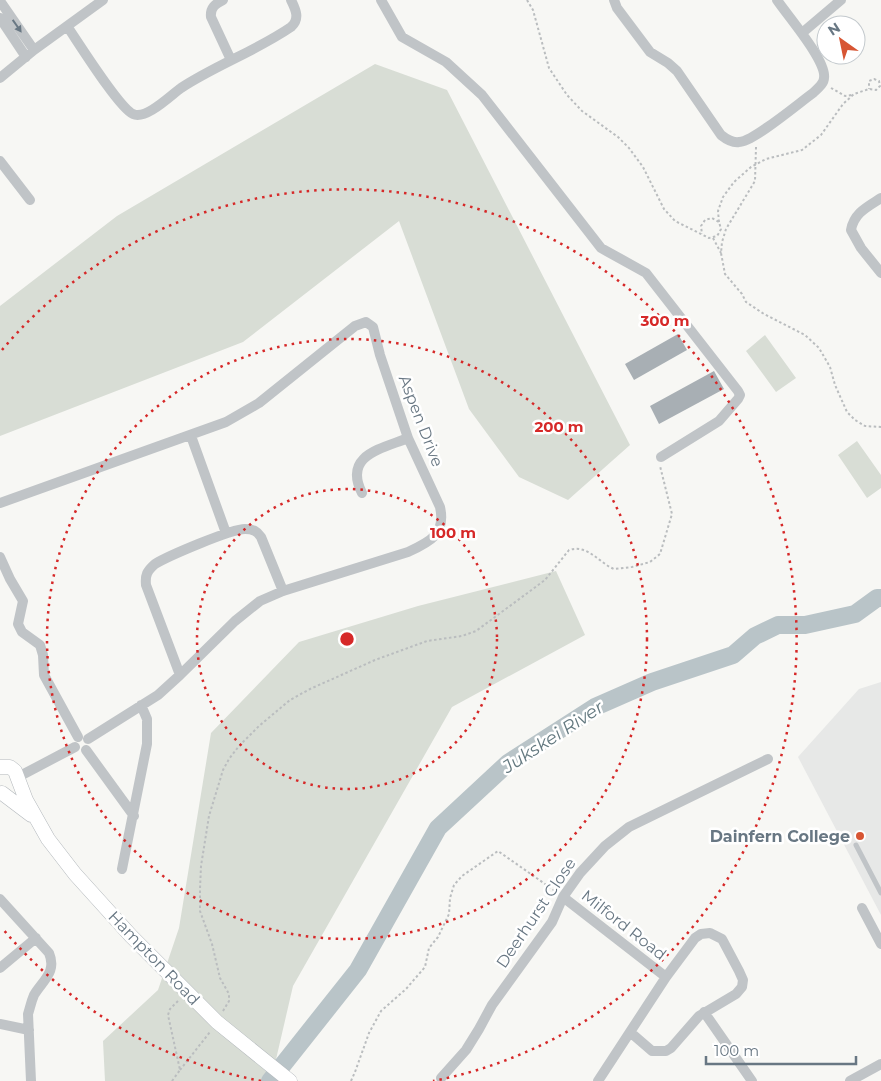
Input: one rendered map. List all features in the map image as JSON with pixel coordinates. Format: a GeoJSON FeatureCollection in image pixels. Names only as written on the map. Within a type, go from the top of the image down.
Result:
{"type":"FeatureCollection","features":[{"type":"Feature","properties":{"kind":"street"},"geometry":{"type":"LineString","coordinates":[[0,78],[34,50],[103,0]]}},
{"type":"Feature","properties":{"kind":"street"},"geometry":{"type":"LineString","coordinates":[[223,0],[213,7],[210,12],[231,60]]}},
{"type":"Feature","properties":{"kind":"street"},"geometry":{"type":"LineString","coordinates":[[66,26],[120,103],[127,110],[138,115],[151,111],[184,87],[283,33],[294,24],[297,14],[291,0]]}},
{"type":"Feature","properties":{"kind":"street"},"geometry":{"type":"LineString","coordinates":[[381,0],[402,37],[446,62],[482,95],[601,248],[646,273],[738,391],[740,395],[738,399],[719,421],[661,457]]}},
{"type":"Feature","properties":{"kind":"street"},"geometry":{"type":"LineString","coordinates":[[614,0],[617,8],[650,52],[677,71],[721,135],[729,140],[738,142],[757,134],[813,93],[820,87],[824,78],[824,72],[818,58],[777,0]]}},
{"type":"Feature","properties":{"kind":"street"},"geometry":{"type":"LineString","coordinates":[[802,33],[841,0]]}},
{"type":"Feature","properties":{"kind":"street"},"geometry":{"type":"LineString","coordinates":[[0,1],[34,50]]}},
{"type":"Feature","properties":{"kind":"street"},"geometry":{"type":"LineString","coordinates":[[0,18],[26,57]]}},
{"type":"Feature","properties":{"kind":"street"},"geometry":{"type":"LineString","coordinates":[[0,161],[30,200]]}},
{"type":"Feature","properties":{"kind":"street"},"geometry":{"type":"LineString","coordinates":[[881,198],[859,212],[851,230],[861,248],[881,273]]}},
{"type":"Feature","properties":{"kind":"street","name":"Aspen Drive"},"geometry":{"type":"LineString","coordinates":[[0,503],[226,422],[259,403],[355,326],[366,322],[373,327],[380,355],[408,438],[440,507],[442,516],[441,526],[437,534],[427,542],[408,552],[267,597],[251,607],[158,695],[88,739]]}},
{"type":"Feature","properties":{"kind":"street"},"geometry":{"type":"LineString","coordinates":[[191,436],[226,533]]}},
{"type":"Feature","properties":{"kind":"street"},"geometry":{"type":"LineString","coordinates":[[362,493],[355,476],[362,460],[369,454],[408,438]]}},
{"type":"Feature","properties":{"kind":"street"},"geometry":{"type":"LineString","coordinates":[[180,675],[152,602],[145,577],[148,570],[162,559],[226,533],[246,529],[258,532],[282,591]]}},
{"type":"Feature","properties":{"kind":"street"},"geometry":{"type":"LineString","coordinates":[[0,557],[23,601],[17,620],[19,627],[40,645],[44,675],[78,737]]}},
{"type":"Feature","properties":{"kind":"street"},"geometry":{"type":"LineString","coordinates":[[122,869],[134,816],[147,738],[147,719],[141,705]]}},
{"type":"Feature","properties":{"kind":"street"},"geometry":{"type":"LineString","coordinates":[[84,736],[88,739],[89,744],[86,750],[81,751],[75,747],[74,740],[84,736]]}},
{"type":"Feature","properties":{"kind":"street"},"geometry":{"type":"LineString","coordinates":[[12,773],[75,747]]}},
{"type":"Feature","properties":{"kind":"street"},"geometry":{"type":"LineString","coordinates":[[86,750],[134,816]]}},
{"type":"Feature","properties":{"kind":"street","name":"Hampton Road"},"geometry":{"type":"LineString","coordinates":[[0,756],[12,773],[35,819],[60,854],[131,936],[218,1022],[290,1081]]}},
{"type":"Feature","properties":{"kind":"street","name":"Deerhurst Close"},"geometry":{"type":"LineString","coordinates":[[442,1078],[466,1050],[492,1005],[552,922],[564,897],[586,865],[622,831],[768,759]]}},
{"type":"Feature","properties":{"kind":"street","name":"Hampton Road"},"geometry":{"type":"LineString","coordinates":[[1,793],[15,790],[12,773]]}},
{"type":"Feature","properties":{"kind":"street","name":"Hampton Road"},"geometry":{"type":"LineString","coordinates":[[1,793],[35,819]]}},
{"type":"Feature","properties":{"kind":"street","name":"Milford Road"},"geometry":{"type":"LineString","coordinates":[[564,897],[666,977]]}},
{"type":"Feature","properties":{"kind":"street"},"geometry":{"type":"LineString","coordinates":[[0,899],[49,953],[52,965],[50,972],[30,1004],[28,1014],[31,1081]]}},
{"type":"Feature","properties":{"kind":"street"},"geometry":{"type":"LineString","coordinates":[[862,908],[881,944]]}},
{"type":"Feature","properties":{"kind":"street"},"geometry":{"type":"LineString","coordinates":[[598,1081],[630,1032],[666,977],[695,938],[700,934],[710,933],[722,939],[742,980],[742,986],[736,994],[704,1012],[692,1023],[676,1043],[666,1051],[652,1052],[630,1032]]}},
{"type":"Feature","properties":{"kind":"street"},"geometry":{"type":"LineString","coordinates":[[0,968],[36,938]]}},
{"type":"Feature","properties":{"kind":"street"},"geometry":{"type":"LineString","coordinates":[[704,1012],[752,1081]]}},
{"type":"Feature","properties":{"kind":"street"},"geometry":{"type":"LineString","coordinates":[[0,1024],[29,1030]]}},
{"type":"Feature","properties":{"kind":"street"},"geometry":{"type":"LineString","coordinates":[[850,1081],[881,1064]]}},
{"type":"Feature","properties":{"kind":"lane"},"geometry":{"type":"LineString","coordinates":[[856,845],[881,893]]}},
{"type":"Feature","properties":{"kind":"path"},"geometry":{"type":"LineString","coordinates":[[527,0],[533,10],[549,68],[568,95],[582,111],[618,137],[628,148],[643,167],[664,209],[675,221],[713,238],[721,253],[726,274],[746,302],[764,314],[805,335],[819,348],[830,367],[847,412],[865,426],[881,427]]}},
{"type":"Feature","properties":{"kind":"path"},"geometry":{"type":"LineString","coordinates":[[824,78],[832,89],[845,96],[869,89],[874,91],[878,89]]}},
{"type":"Feature","properties":{"kind":"path"},"geometry":{"type":"LineString","coordinates":[[869,89],[869,81],[874,79],[880,80],[878,89]]}},
{"type":"Feature","properties":{"kind":"path"},"geometry":{"type":"LineString","coordinates":[[878,89],[881,92]]}},
{"type":"Feature","properties":{"kind":"path"},"geometry":{"type":"LineString","coordinates":[[713,238],[717,236],[721,229],[718,210],[723,197],[734,182],[754,165],[766,159],[802,150],[821,135],[843,104],[854,94]]}},
{"type":"Feature","properties":{"kind":"path"},"geometry":{"type":"LineString","coordinates":[[721,253],[726,230],[755,181],[754,165],[757,134]]}},
{"type":"Feature","properties":{"kind":"path"},"geometry":{"type":"LineString","coordinates":[[702,234],[701,226],[705,220],[712,218],[719,222]]}},
{"type":"Feature","properties":{"kind":"path"},"geometry":{"type":"LineString","coordinates":[[172,1081],[198,1050],[218,1022],[227,1005],[229,994],[220,978],[212,944],[199,908],[201,866],[209,816],[223,770],[234,752],[273,714],[290,700],[310,689],[375,660],[427,642],[462,636],[476,631],[545,580],[569,550],[575,548],[590,552],[614,569],[632,567],[655,559],[660,554],[672,515],[659,465],[661,457]]}},
{"type":"Feature","properties":{"kind":"path"},"geometry":{"type":"LineString","coordinates":[[351,1081],[356,1072],[369,1033],[381,1011],[406,989],[425,967],[429,948],[438,937],[449,914],[450,898],[454,885],[462,876],[498,851],[564,897]]}},
{"type":"Feature","properties":{"kind":"path"},"geometry":{"type":"LineString","coordinates":[[180,1070],[168,1015],[170,1009],[188,991]]}},
{"type":"Feature","properties":{"kind":"shaded area"},"geometry":{"type":"Polygon","coordinates":[[[375,64],[447,90],[630,445],[568,500],[519,477],[469,409],[399,221],[243,342],[0,436],[0,306],[117,216],[375,64]]]}},
{"type":"Feature","properties":{"kind":"shaded area"},"geometry":{"type":"Polygon","coordinates":[[[765,335],[796,378],[776,392],[746,351],[765,335]]]}},
{"type":"Feature","properties":{"kind":"shaded area"},"geometry":{"type":"Polygon","coordinates":[[[857,441],[881,475],[881,488],[867,498],[838,455],[857,441]]]}},
{"type":"Feature","properties":{"kind":"shaded area"},"geometry":{"type":"Polygon","coordinates":[[[556,571],[585,635],[452,707],[293,986],[271,1081],[105,1081],[103,1041],[158,990],[179,928],[211,733],[299,642],[418,606],[556,571]]]}},
{"type":"Feature","properties":{"kind":"shaded area","name":"Dainfern College"},"geometry":{"type":"Polygon","coordinates":[[[881,682],[881,915],[798,757],[859,689],[881,682]]]}},
{"type":"Feature","properties":{"kind":"building"},"geometry":{"type":"Polygon","coordinates":[[[678,334],[687,350],[634,380],[625,364],[678,334]]]}},
{"type":"Feature","properties":{"kind":"building"},"geometry":{"type":"Polygon","coordinates":[[[714,371],[724,389],[659,424],[650,406],[714,371]]]}},
{"type":"Feature","properties":{"kind":"waterway","name":"Jukskei River"},"geometry":{"type":"LineString","coordinates":[[270,1081],[358,970],[438,828],[508,763],[595,707],[652,682],[733,655],[755,636],[778,625],[805,625],[855,614],[877,598],[881,598]]}},
{"type":"Feature","properties":{"kind":"place","name":"Dainfern College"},"geometry":{"type":"Point","coordinates":[860,836]}}]}
